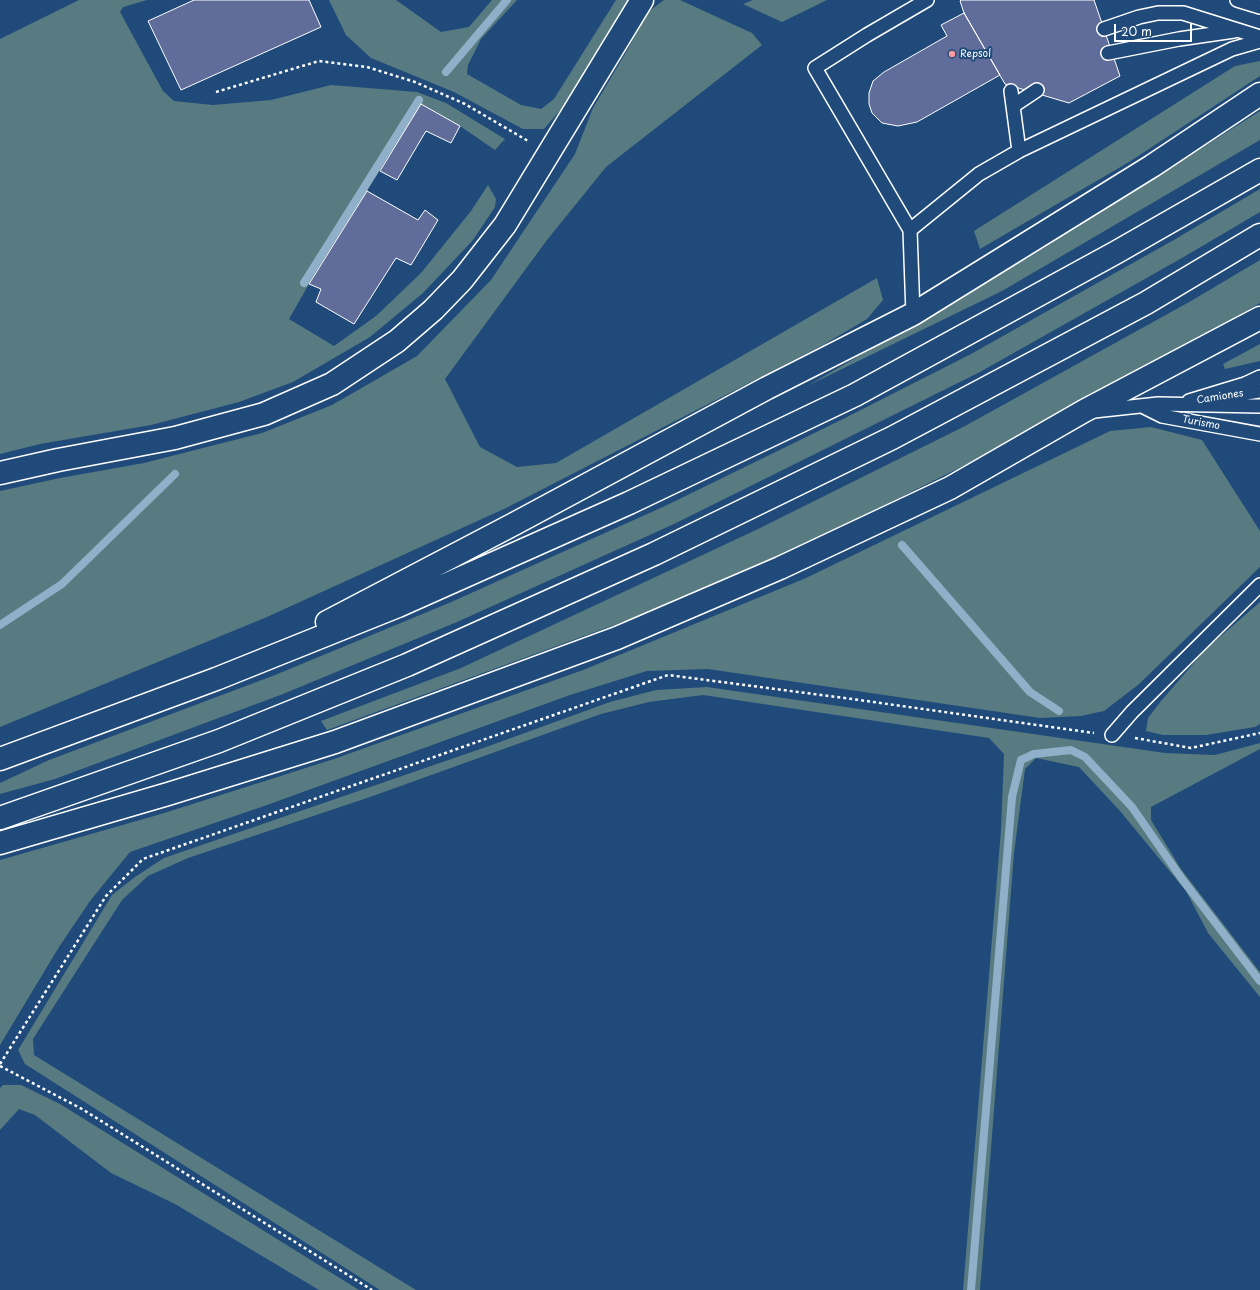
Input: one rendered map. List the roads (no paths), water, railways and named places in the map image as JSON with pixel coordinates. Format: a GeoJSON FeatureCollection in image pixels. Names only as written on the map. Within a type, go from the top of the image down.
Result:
{"type":"FeatureCollection","features":[{"type":"Feature","properties":{"kind":"main road"},"geometry":{"type":"LineString","coordinates":[[0,473],[58,460],[175,438],[264,414],[332,384],[397,342],[433,310],[462,280],[504,225],[642,0]]}},
{"type":"Feature","properties":{"kind":"main road"},"geometry":{"type":"LineString","coordinates":[[216,679],[514,524],[760,392],[914,314],[1152,166],[1260,94]]}},
{"type":"Feature","properties":{"kind":"main road"},"geometry":{"type":"LineString","coordinates":[[0,759],[216,679],[405,603],[629,503],[855,395],[1115,253],[1260,170]]}},
{"type":"Feature","properties":{"kind":"main road"},"geometry":{"type":"LineString","coordinates":[[0,818],[219,741],[400,668],[654,554],[892,438],[1146,303],[1260,235]]}},
{"type":"Feature","properties":{"kind":"main road"},"geometry":{"type":"LineString","coordinates":[[0,843],[168,794],[335,742],[617,638],[780,568],[942,491],[1084,411],[1260,318]]}},
{"type":"Feature","properties":{"kind":"lane"},"geometry":{"type":"LineString","coordinates":[[914,314],[910,230],[815,68],[867,35],[928,0]]}},
{"type":"Feature","properties":{"kind":"lane"},"geometry":{"type":"LineString","coordinates":[[1237,0],[1260,7]]}},
{"type":"Feature","properties":{"kind":"lane"},"geometry":{"type":"LineString","coordinates":[[1104,29],[1140,17],[1158,13],[1183,13],[1260,37]]}},
{"type":"Feature","properties":{"kind":"lane"},"geometry":{"type":"LineString","coordinates":[[1108,53],[1179,39],[1238,30]]}},
{"type":"Feature","properties":{"kind":"lane"},"geometry":{"type":"LineString","coordinates":[[910,230],[979,174],[1019,151],[1232,49],[1260,41]]}},
{"type":"Feature","properties":{"kind":"lane"},"geometry":{"type":"LineString","coordinates":[[1013,106],[1037,90]]}},
{"type":"Feature","properties":{"kind":"lane"},"geometry":{"type":"LineString","coordinates":[[1011,91],[1019,151]]}},
{"type":"Feature","properties":{"kind":"lane"},"geometry":{"type":"LineString","coordinates":[[1180,404],[1245,384],[1260,377]]}},
{"type":"Feature","properties":{"kind":"lane","name":"Camiones"},"geometry":{"type":"LineString","coordinates":[[1180,404],[1260,391]]}},
{"type":"Feature","properties":{"kind":"lane","name":"Camiones"},"geometry":{"type":"LineString","coordinates":[[1084,411],[1144,407],[1158,404],[1260,406]]}},
{"type":"Feature","properties":{"kind":"lane","name":"Turismo"},"geometry":{"type":"LineString","coordinates":[[1144,407],[1162,416],[1260,434]]}},
{"type":"Feature","properties":{"kind":"lane"},"geometry":{"type":"LineString","coordinates":[[1112,735],[1149,695],[1260,585]]}},
{"type":"Feature","properties":{"kind":"waterway"},"geometry":{"type":"LineString","coordinates":[[446,72],[507,0]]}},
{"type":"Feature","properties":{"kind":"waterway"},"geometry":{"type":"LineString","coordinates":[[304,283],[419,100]]}},
{"type":"Feature","properties":{"kind":"waterway"},"geometry":{"type":"LineString","coordinates":[[0,625],[62,584],[175,474]]}},
{"type":"Feature","properties":{"kind":"waterway"},"geometry":{"type":"LineString","coordinates":[[902,545],[1030,692],[1059,711]]}},
{"type":"Feature","properties":{"kind":"waterway"},"geometry":{"type":"LineString","coordinates":[[971,1290],[1012,797],[1021,760],[1034,754],[1071,750],[1085,757],[1132,807],[1182,879],[1260,981]]}},
{"type":"Feature","properties":{"kind":"place","name":"Repsol"},"geometry":{"type":"Point","coordinates":[952,54]}}]}
